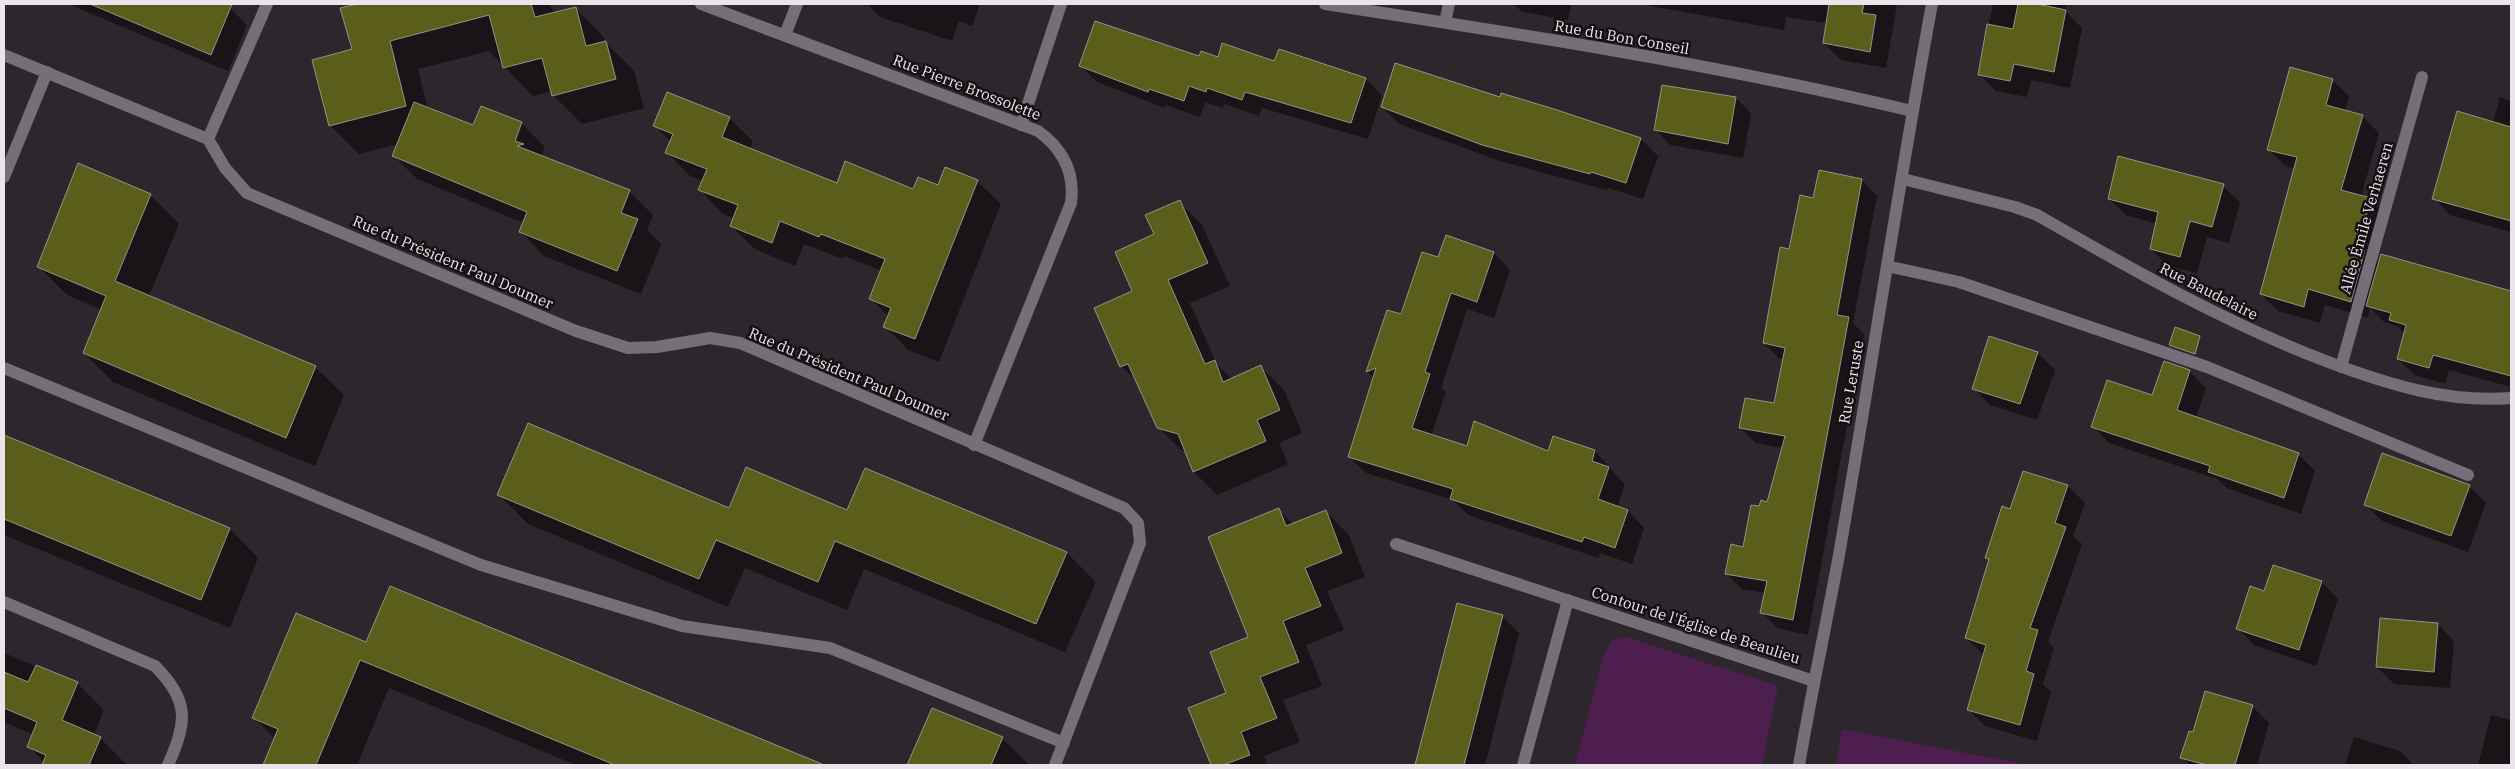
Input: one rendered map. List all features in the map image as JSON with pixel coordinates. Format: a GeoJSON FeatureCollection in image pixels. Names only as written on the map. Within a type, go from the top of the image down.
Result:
{"type":"FeatureCollection","features":[{"type":"Feature","properties":{"kind":"street"},"geometry":{"type":"LineString","coordinates":[[4,54],[208,138],[267,4]]}},
{"type":"Feature","properties":{"kind":"street","name":"Rue Pierre Brossolette"},"geometry":{"type":"LineString","coordinates":[[701,4],[1038,131],[1053,142],[1063,156],[1072,181],[1071,203],[974,445]]}},
{"type":"Feature","properties":{"kind":"street"},"geometry":{"type":"LineString","coordinates":[[785,35],[797,4]]}},
{"type":"Feature","properties":{"kind":"street"},"geometry":{"type":"LineString","coordinates":[[1021,125],[1061,4]]}},
{"type":"Feature","properties":{"kind":"street","name":"Rue du Bon Conseil"},"geometry":{"type":"LineString","coordinates":[[1325,4],[1445,22],[1815,87],[1912,110]]}},
{"type":"Feature","properties":{"kind":"street"},"geometry":{"type":"LineString","coordinates":[[1445,22],[1449,4]]}},
{"type":"Feature","properties":{"kind":"street","name":"Rue Leruste"},"geometry":{"type":"LineString","coordinates":[[1799,765],[1840,547],[1903,179],[1912,110],[1932,4]]}},
{"type":"Feature","properties":{"kind":"street"},"geometry":{"type":"LineString","coordinates":[[4,177],[47,72]]}},
{"type":"Feature","properties":{"kind":"street","name":"Allée Émile Verhaeren"},"geometry":{"type":"LineString","coordinates":[[2341,367],[2422,77]]}},
{"type":"Feature","properties":{"kind":"street","name":"Rue du Président Paul Doumer"},"geometry":{"type":"LineString","coordinates":[[208,138],[225,168],[247,194],[576,331],[628,348],[657,347],[710,338],[740,343],[1124,508],[1138,523],[1140,543],[1054,765]]}},
{"type":"Feature","properties":{"kind":"street","name":"Rue Baudelaire"},"geometry":{"type":"LineString","coordinates":[[1903,179],[2015,206],[2037,215],[2190,302],[2281,344],[2341,367],[2394,385],[2446,397],[2511,398]]}},
{"type":"Feature","properties":{"kind":"street"},"geometry":{"type":"LineString","coordinates":[[1887,266],[1959,282],[2206,367],[2468,475]]}},
{"type":"Feature","properties":{"kind":"street"},"geometry":{"type":"LineString","coordinates":[[4,368],[480,565],[682,626],[830,648],[1064,743]]}},
{"type":"Feature","properties":{"kind":"street","name":"Contour de l'Église de Beaulieu"},"geometry":{"type":"LineString","coordinates":[[1396,544],[1814,681]]}},
{"type":"Feature","properties":{"kind":"street","name":"Contour de l'Église de Beaulieu"},"geometry":{"type":"LineString","coordinates":[[1523,765],[1568,600]]}},
{"type":"Feature","properties":{"kind":"street"},"geometry":{"type":"LineString","coordinates":[[4,602],[155,666],[170,681],[180,698],[183,719],[178,743],[168,765]]}},
{"type":"Feature","properties":{"kind":"shaded area"},"geometry":{"type":"Polygon","coordinates":[[[1626,637],[1778,686],[1762,765],[1575,765],[1604,654],[1612,641],[1626,637]]]}},
{"type":"Feature","properties":{"kind":"shaded area"},"geometry":{"type":"Polygon","coordinates":[[[1842,729],[2028,765],[1836,765],[1842,729]]]}},
{"type":"Feature","properties":{"kind":"building"},"geometry":{"type":"Polygon","coordinates":[[[90,4],[232,4],[211,55],[90,4]]]}},
{"type":"Feature","properties":{"kind":"building"},"geometry":{"type":"Polygon","coordinates":[[[357,4],[531,4],[535,17],[576,7],[586,46],[606,41],[616,79],[552,96],[542,58],[503,68],[489,15],[390,41],[406,106],[329,126],[312,60],[352,49],[340,8],[357,4]]]}},
{"type":"Feature","properties":{"kind":"building"},"geometry":{"type":"Polygon","coordinates":[[[1829,4],[1864,4],[1862,13],[1876,15],[1870,52],[1823,43],[1829,4]]]}},
{"type":"Feature","properties":{"kind":"building"},"geometry":{"type":"Polygon","coordinates":[[[2018,4],[2037,4],[2066,10],[2054,72],[2014,64],[2010,81],[1978,75],[1987,24],[2013,29],[2018,4]]]}},
{"type":"Feature","properties":{"kind":"building"},"geometry":{"type":"Polygon","coordinates":[[[1095,21],[1199,56],[1201,51],[1218,57],[1222,43],[1274,61],[1279,49],[1366,78],[1351,123],[1245,92],[1242,100],[1207,88],[1206,92],[1189,86],[1184,101],[1149,89],[1148,92],[1079,66],[1095,21]]]}},
{"type":"Feature","properties":{"kind":"building"},"geometry":{"type":"Polygon","coordinates":[[[1395,63],[1500,97],[1501,93],[1554,109],[1641,138],[1626,183],[1591,172],[1590,174],[1482,145],[1381,107],[1395,63]]]}},
{"type":"Feature","properties":{"kind":"building"},"geometry":{"type":"Polygon","coordinates":[[[2290,67],[2333,79],[2326,105],[2363,115],[2341,190],[2371,198],[2358,247],[2365,249],[2351,302],[2308,289],[2304,307],[2260,294],[2297,157],[2267,150],[2290,67]]]}},
{"type":"Feature","properties":{"kind":"building"},"geometry":{"type":"Polygon","coordinates":[[[1662,85],[1736,97],[1728,144],[1654,130],[1662,85]]]}},
{"type":"Feature","properties":{"kind":"building"},"geometry":{"type":"Polygon","coordinates":[[[667,92],[730,117],[722,137],[837,183],[845,161],[913,189],[918,177],[938,185],[945,167],[978,180],[915,339],[883,327],[891,308],[869,299],[885,259],[821,234],[819,237],[780,221],[772,243],[730,226],[738,205],[698,190],[707,169],[665,153],[673,134],[653,126],[667,92]]]}},
{"type":"Feature","properties":{"kind":"building"},"geometry":{"type":"Polygon","coordinates":[[[414,102],[473,125],[481,106],[522,122],[515,141],[524,144],[517,146],[630,190],[621,213],[638,219],[617,271],[519,232],[527,212],[392,156],[414,102]]]}},
{"type":"Feature","properties":{"kind":"building"},"geometry":{"type":"Polygon","coordinates":[[[2457,111],[2511,127],[2511,221],[2432,199],[2457,111]]]}},
{"type":"Feature","properties":{"kind":"building"},"geometry":{"type":"Polygon","coordinates":[[[2118,156],[2224,184],[2212,227],[2190,221],[2180,257],[2150,249],[2158,212],[2108,199],[2118,156]]]}},
{"type":"Feature","properties":{"kind":"building"},"geometry":{"type":"Polygon","coordinates":[[[78,163],[151,194],[115,281],[316,366],[286,438],[83,353],[106,296],[37,267],[78,163]]]}},
{"type":"Feature","properties":{"kind":"building"},"geometry":{"type":"Polygon","coordinates":[[[1819,170],[1862,179],[1837,315],[1849,317],[1793,620],[1760,613],[1767,581],[1725,574],[1731,544],[1743,547],[1751,505],[1759,506],[1761,500],[1767,502],[1785,436],[1739,428],[1745,398],[1774,403],[1785,348],[1763,343],[1780,247],[1789,249],[1800,195],[1813,198],[1819,170]]]}},
{"type":"Feature","properties":{"kind":"building"},"geometry":{"type":"Polygon","coordinates":[[[1180,200],[1208,263],[1168,280],[1205,364],[1215,360],[1223,382],[1261,365],[1280,410],[1257,420],[1266,441],[1193,472],[1178,434],[1157,428],[1128,364],[1120,367],[1094,308],[1132,291],[1115,252],[1154,234],[1145,215],[1180,200]]]}},
{"type":"Feature","properties":{"kind":"building"},"geometry":{"type":"Polygon","coordinates":[[[1446,235],[1494,252],[1477,302],[1451,293],[1425,372],[1430,374],[1412,428],[1467,446],[1474,421],[1548,451],[1553,436],[1595,450],[1592,461],[1609,467],[1598,499],[1628,510],[1615,548],[1584,537],[1582,542],[1450,499],[1453,489],[1348,457],[1376,368],[1366,372],[1387,310],[1401,314],[1422,252],[1438,257],[1446,235]]]}},
{"type":"Feature","properties":{"kind":"building"},"geometry":{"type":"Polygon","coordinates":[[[2381,254],[2511,291],[2511,376],[2433,355],[2429,368],[2397,359],[2406,325],[2389,320],[2391,313],[2366,306],[2381,254]]]}},
{"type":"Feature","properties":{"kind":"building"},"geometry":{"type":"Polygon","coordinates":[[[2175,327],[2200,336],[2195,354],[2169,345],[2175,327]]]}},
{"type":"Feature","properties":{"kind":"building"},"geometry":{"type":"Polygon","coordinates":[[[1989,336],[2038,352],[2020,404],[1972,389],[1989,336]]]}},
{"type":"Feature","properties":{"kind":"building"},"geometry":{"type":"Polygon","coordinates":[[[2164,361],[2190,370],[2177,410],[2299,453],[2284,498],[2208,472],[2210,466],[2091,427],[2107,380],[2152,395],[2164,361]]]}},
{"type":"Feature","properties":{"kind":"building"},"geometry":{"type":"Polygon","coordinates":[[[528,423],[729,508],[746,467],[847,510],[865,468],[1067,552],[1036,624],[835,541],[818,582],[716,540],[699,579],[497,495],[528,423]]]}},
{"type":"Feature","properties":{"kind":"building"},"geometry":{"type":"Polygon","coordinates":[[[4,435],[230,528],[201,600],[4,519],[4,435]]]}},
{"type":"Feature","properties":{"kind":"building"},"geometry":{"type":"Polygon","coordinates":[[[2382,453],[2470,485],[2451,536],[2364,505],[2382,453]]]}},
{"type":"Feature","properties":{"kind":"building"},"geometry":{"type":"Polygon","coordinates":[[[2023,471],[2068,485],[2055,523],[2066,527],[2030,628],[2038,630],[2026,671],[2034,674],[2020,725],[1967,710],[1986,645],[1965,638],[1989,559],[1985,558],[2002,506],[2010,509],[2023,471]]]}},
{"type":"Feature","properties":{"kind":"building"},"geometry":{"type":"Polygon","coordinates":[[[1279,508],[1286,526],[1326,510],[1342,553],[1305,568],[1321,606],[1283,621],[1299,662],[1260,677],[1277,718],[1241,732],[1250,755],[1223,765],[1211,765],[1188,708],[1226,693],[1210,652],[1248,637],[1208,537],[1279,508]]]}},
{"type":"Feature","properties":{"kind":"building"},"geometry":{"type":"Polygon","coordinates":[[[2273,565],[2322,581],[2299,650],[2236,629],[2250,586],[2264,591],[2273,565]]]}},
{"type":"Feature","properties":{"kind":"building"},"geometry":{"type":"Polygon","coordinates":[[[390,586],[822,765],[615,765],[360,660],[316,765],[263,765],[278,729],[252,718],[296,613],[366,642],[390,586]]]}},
{"type":"Feature","properties":{"kind":"building"},"geometry":{"type":"Polygon","coordinates":[[[1457,603],[1503,615],[1464,765],[1415,765],[1457,603]]]}},
{"type":"Feature","properties":{"kind":"building"},"geometry":{"type":"Polygon","coordinates":[[[2380,618],[2438,623],[2434,672],[2376,667],[2380,618]]]}},
{"type":"Feature","properties":{"kind":"building"},"geometry":{"type":"Polygon","coordinates":[[[36,665],[78,682],[62,720],[101,737],[89,765],[42,765],[46,755],[27,747],[37,722],[4,708],[4,672],[28,682],[36,665]]]}},
{"type":"Feature","properties":{"kind":"building"},"geometry":{"type":"Polygon","coordinates":[[[2205,691],[2253,705],[2235,765],[2207,765],[2180,758],[2189,731],[2193,732],[2205,691]]]}},
{"type":"Feature","properties":{"kind":"building"},"geometry":{"type":"Polygon","coordinates":[[[932,708],[1003,737],[991,765],[907,765],[932,708]]]}}]}
